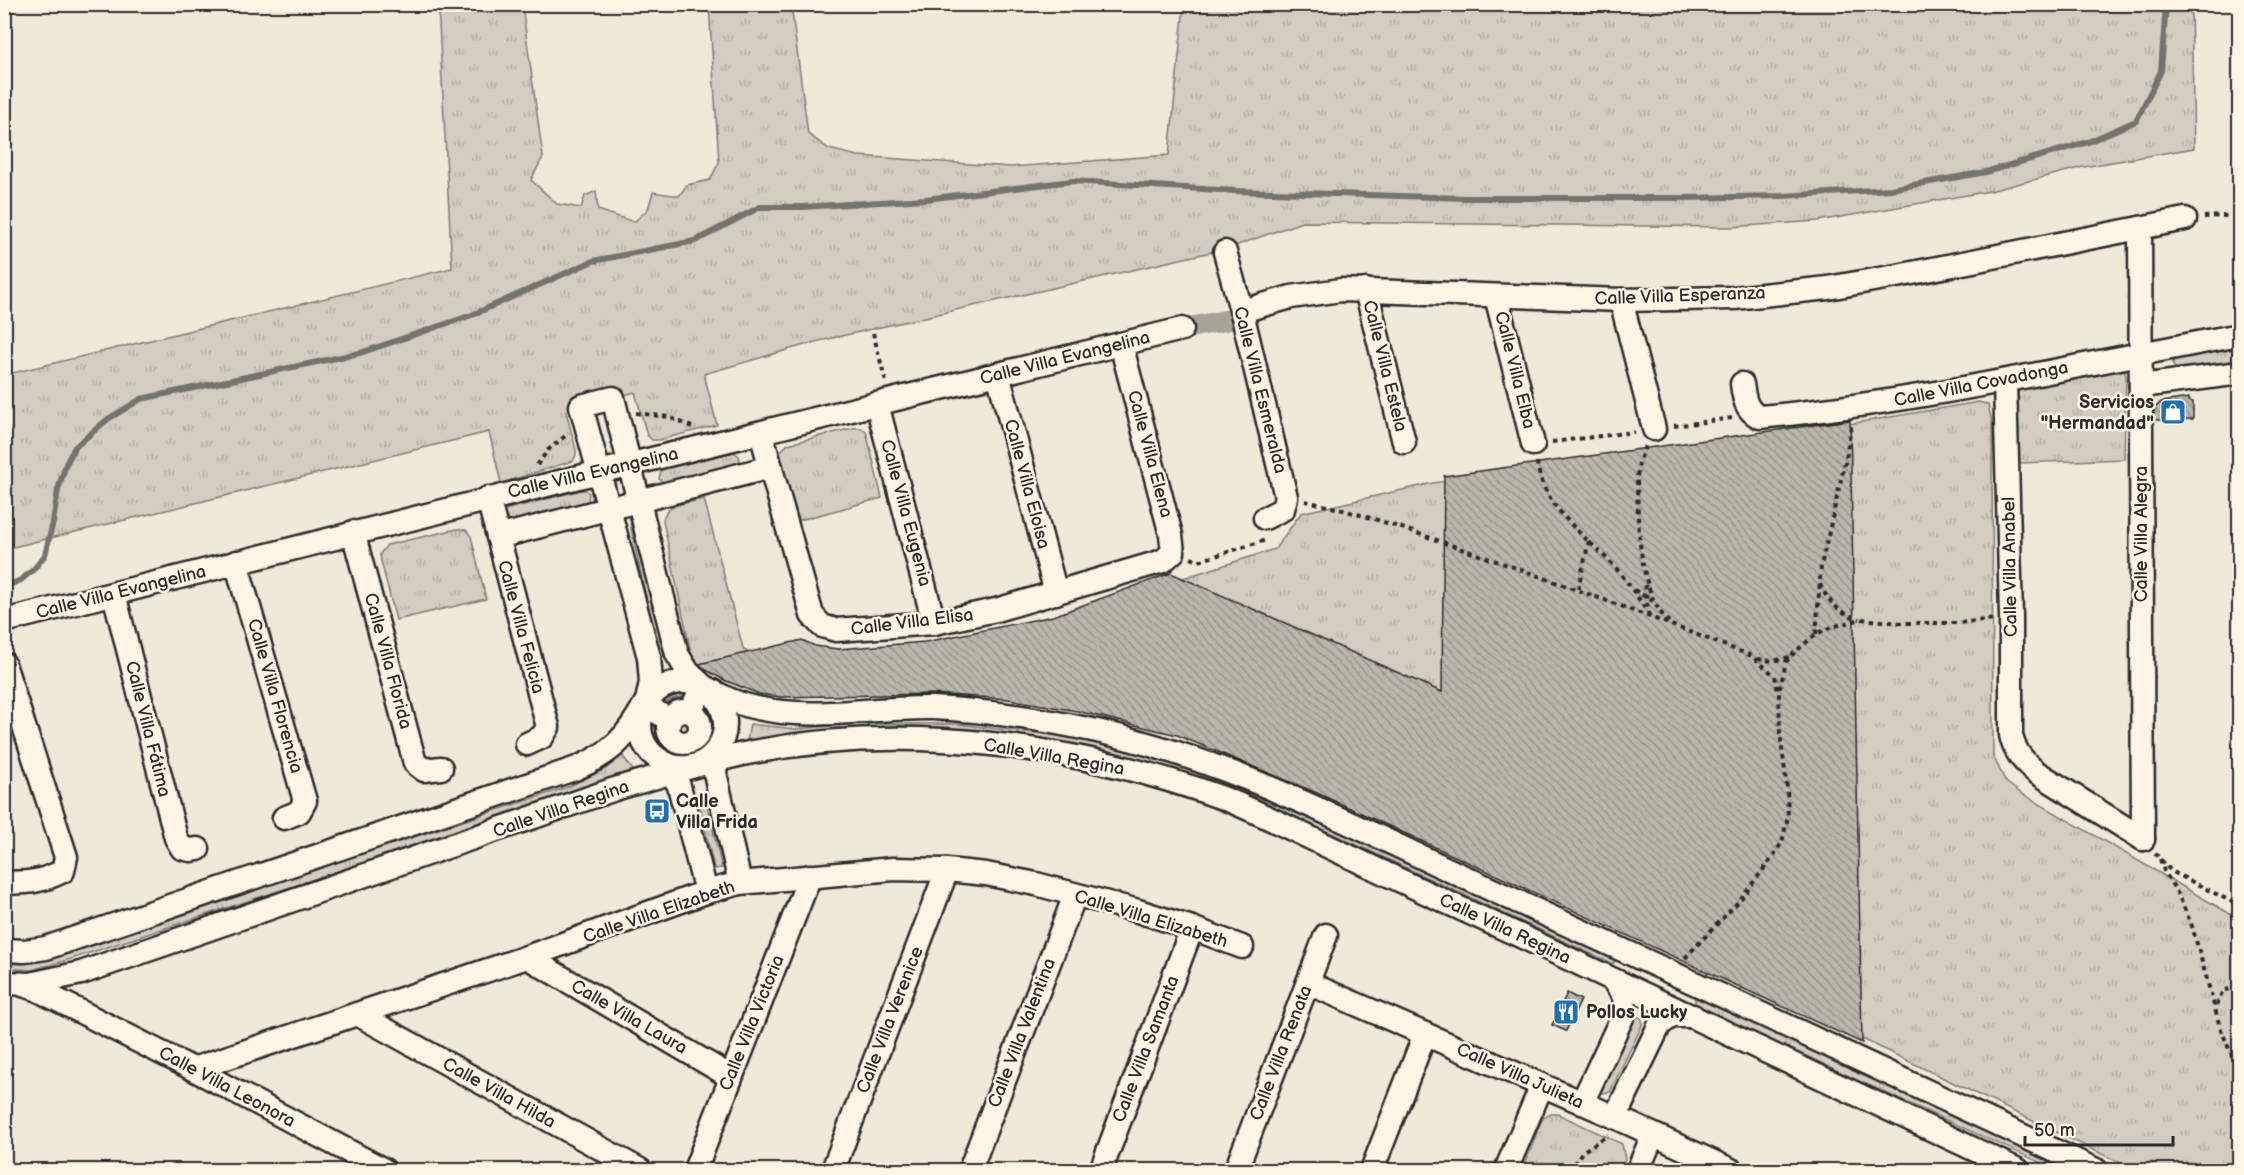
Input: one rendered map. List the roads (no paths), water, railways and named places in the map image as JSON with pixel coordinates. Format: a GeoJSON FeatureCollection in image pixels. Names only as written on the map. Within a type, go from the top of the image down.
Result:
{"type":"FeatureCollection","features":[{"type":"Feature","properties":{"kind":"street","name":"Calle Villa Esperanza"},"geometry":{"type":"LineString","coordinates":[[1242,311],[1291,297],[1341,290],[1621,300],[1734,298],[1828,288],[2185,219]]}},
{"type":"Feature","properties":{"kind":"street","name":"Calle Villa Alegra"},"geometry":{"type":"LineString","coordinates":[[2017,752],[2036,772],[2138,830],[2140,228]]}},
{"type":"Feature","properties":{"kind":"street","name":"Calle Villa Esmeralda"},"geometry":{"type":"LineString","coordinates":[[1225,252],[1242,311],[1275,510]]}},
{"type":"Feature","properties":{"kind":"street","name":"Calle Villa Estela"},"geometry":{"type":"LineString","coordinates":[[1366,291],[1404,443]]}},
{"type":"Feature","properties":{"kind":"street","name":"Calle Villa Elba"},"geometry":{"type":"LineString","coordinates":[[1496,296],[1533,444]]}},
{"type":"Feature","properties":{"kind":"street"},"geometry":{"type":"LineString","coordinates":[[1621,300],[1654,429]]}},
{"type":"Feature","properties":{"kind":"street","name":"Calle Villa Evangelina"},"geometry":{"type":"LineString","coordinates":[[498,537],[761,433],[1182,329]]}},
{"type":"Feature","properties":{"kind":"street","name":"Calle Villa Covadonga"},"geometry":{"type":"LineString","coordinates":[[1742,384],[1744,400],[1748,408],[1761,417],[1852,408],[2006,382],[2139,353],[2240,335]]}},
{"type":"Feature","properties":{"kind":"street","name":"Calle Villa Elena"},"geometry":{"type":"LineString","coordinates":[[1121,344],[1171,535],[1168,556]]}},
{"type":"Feature","properties":{"kind":"street"},"geometry":{"type":"LineString","coordinates":[[2141,386],[2240,373]]}},
{"type":"Feature","properties":{"kind":"street","name":"Calle Villa Eloisa"},"geometry":{"type":"LineString","coordinates":[[998,374],[1056,593]]}},
{"type":"Feature","properties":{"kind":"street","name":"Calle Villa Anabel"},"geometry":{"type":"LineString","coordinates":[[2006,382],[2011,735],[2017,752]]}},
{"type":"Feature","properties":{"kind":"street","name":"Calle Villa Eugenia"},"geometry":{"type":"LineString","coordinates":[[884,402],[934,623]]}},
{"type":"Feature","properties":{"kind":"street","name":"Calle Villa Elisa"},"geometry":{"type":"LineString","coordinates":[[761,433],[812,615],[816,621],[828,629],[934,623],[996,610],[1168,556]]}},
{"type":"Feature","properties":{"kind":"street","name":"Calle Villa Evangelina"},"geometry":{"type":"LineString","coordinates":[[4,621],[488,498],[621,490],[771,467]]}},
{"type":"Feature","properties":{"kind":"street"},"geometry":{"type":"LineString","coordinates":[[621,490],[677,654],[688,672],[679,786],[706,892]]}},
{"type":"Feature","properties":{"kind":"street"},"geometry":{"type":"LineString","coordinates":[[621,490],[649,657],[651,682],[685,727],[716,781],[740,883]]}},
{"type":"Feature","properties":{"kind":"street","name":"Calle Villa Felicia"},"geometry":{"type":"LineString","coordinates":[[488,498],[548,727],[539,740],[527,744]]}},
{"type":"Feature","properties":{"kind":"street","name":"Calle Villa Florida"},"geometry":{"type":"LineString","coordinates":[[353,532],[415,763],[424,770],[441,768]]}},
{"type":"Feature","properties":{"kind":"street","name":"Calle Villa Florencia"},"geometry":{"type":"LineString","coordinates":[[236,562],[305,801],[299,812],[284,818]]}},
{"type":"Feature","properties":{"kind":"street","name":"Calle Villa Fátima"},"geometry":{"type":"LineString","coordinates":[[114,594],[176,838],[182,848],[198,849]]}},
{"type":"Feature","properties":{"kind":"street"},"geometry":{"type":"LineString","coordinates":[[4,664],[66,857],[63,871],[49,878],[26,884],[4,882]]}},
{"type":"Feature","properties":{"kind":"street","name":"Calle Villa Regina"},"geometry":{"type":"LineString","coordinates":[[13,984],[42,983],[68,976],[523,823],[615,789],[685,727],[739,704],[782,712],[933,708],[1011,716],[1120,736],[1220,767],[1621,948],[1659,995]]}},
{"type":"Feature","properties":{"kind":"street","name":"Calle Villa Regina"},"geometry":{"type":"LineString","coordinates":[[4,950],[25,951],[46,948],[577,768],[593,761],[619,743],[627,734],[685,727],[798,745],[893,739],[1020,747],[1105,763],[1225,798],[1607,977],[1659,995],[1714,991],[2096,1170]]}},
{"type":"Feature","properties":{"kind":"street","name":"Calle Villa Elizabeth"},"geometry":{"type":"LineString","coordinates":[[193,1069],[527,957],[706,892],[740,883],[893,869],[946,870],[986,874],[1138,911],[1242,947]]}},
{"type":"Feature","properties":{"kind":"street","name":"Calle Villa Verenice"},"geometry":{"type":"LineString","coordinates":[[833,1170],[946,870]]}},
{"type":"Feature","properties":{"kind":"street","name":"Calle Villa Victoria"},"geometry":{"type":"LineString","coordinates":[[695,1170],[810,876]]}},
{"type":"Feature","properties":{"kind":"street","name":"Calle Villa Valentina"},"geometry":{"type":"LineString","coordinates":[[970,1170],[1075,895]]}},
{"type":"Feature","properties":{"kind":"street","name":"Calle Villa Samanta"},"geometry":{"type":"LineString","coordinates":[[1101,1170],[1192,928]]}},
{"type":"Feature","properties":{"kind":"street","name":"Calle Villa Renata"},"geometry":{"type":"LineString","coordinates":[[1236,1170],[1326,935]]}},
{"type":"Feature","properties":{"kind":"street"},"geometry":{"type":"LineString","coordinates":[[1621,948],[1624,957],[1622,968],[1607,977],[1620,988],[1624,996],[1625,1011]]}},
{"type":"Feature","properties":{"kind":"street","name":"Calle Villa Laura"},"geometry":{"type":"LineString","coordinates":[[527,957],[730,1077]]}},
{"type":"Feature","properties":{"kind":"street"},"geometry":{"type":"LineString","coordinates":[[68,976],[63,994],[68,1005]]}},
{"type":"Feature","properties":{"kind":"street","name":"Calle Villa Julieta"},"geometry":{"type":"LineString","coordinates":[[1308,983],[1731,1170]]}},
{"type":"Feature","properties":{"kind":"street","name":"Calle Villa Leonora"},"geometry":{"type":"LineString","coordinates":[[13,984],[36,989],[68,1005],[384,1170]]}},
{"type":"Feature","properties":{"kind":"street"},"geometry":{"type":"LineString","coordinates":[[1693,1016],[1687,1004],[1691,993],[1704,990],[1714,991]]}},
{"type":"Feature","properties":{"kind":"street"},"geometry":{"type":"LineString","coordinates":[[1582,1103],[1630,1002],[1659,995]]}},
{"type":"Feature","properties":{"kind":"street"},"geometry":{"type":"LineString","coordinates":[[1659,995],[1672,1016],[1693,1016],[2018,1170]]}},
{"type":"Feature","properties":{"kind":"street"},"geometry":{"type":"LineString","coordinates":[[1622,1120],[1659,995]]}},
{"type":"Feature","properties":{"kind":"street","name":"Calle Villa Hilda"},"geometry":{"type":"LineString","coordinates":[[358,1015],[640,1170]]}},
{"type":"Feature","properties":{"kind":"street"},"geometry":{"type":"LineString","coordinates":[[1372,1170],[1425,1034]]}},
{"type":"Feature","properties":{"kind":"street"},"geometry":{"type":"LineString","coordinates":[[1506,1170],[1542,1085]]}},
{"type":"Feature","properties":{"kind":"street"},"geometry":{"type":"LineString","coordinates":[[1638,1170],[1653,1135]]}},
{"type":"Feature","properties":{"kind":"waterway"},"geometry":{"type":"LineString","coordinates":[[4,587],[21,580],[45,555],[58,490],[66,464],[75,447],[108,419],[141,399],[360,353],[472,315],[593,261],[695,241],[760,207],[803,207],[926,199],[1072,181],[1235,191],[1465,198],[1783,196],[1891,189],[1986,172],[2088,142],[2136,121],[2161,71],[2166,4]]}},
{"type":"Feature","properties":{"kind":"waterway"},"geometry":{"type":"LineString","coordinates":[[1182,329],[1243,317]]}},
{"type":"Feature","properties":{"kind":"place","name":"Servicios \"Hermandad\""},"geometry":{"type":"Point","coordinates":[2173,412]}},
{"type":"Feature","properties":{"kind":"place","name":"Calle Villa Frida"},"geometry":{"type":"Point","coordinates":[657,811]}},
{"type":"Feature","properties":{"kind":"place","name":"Pollos Lucky"},"geometry":{"type":"Point","coordinates":[1566,1012]}}]}
